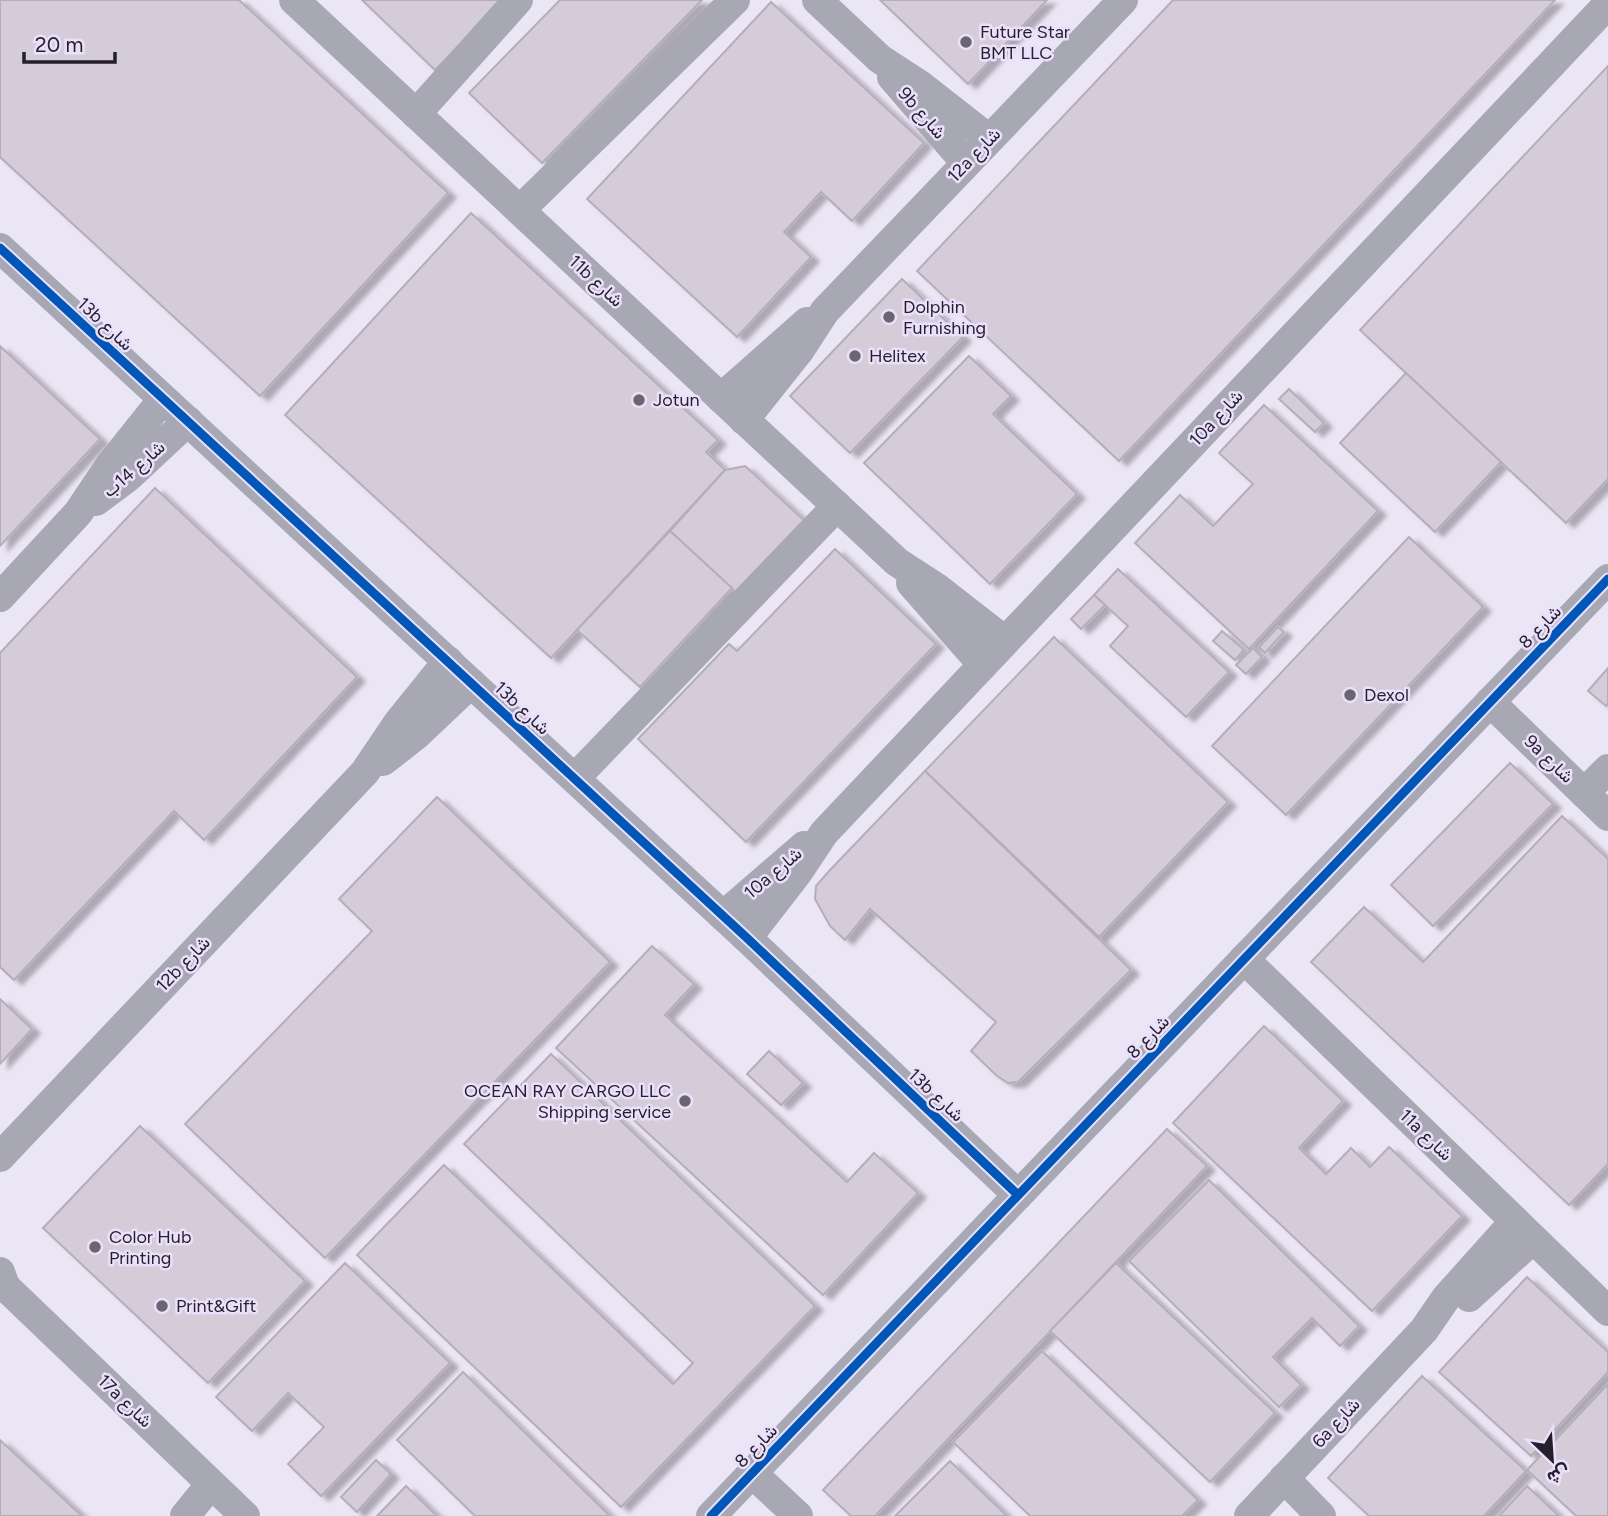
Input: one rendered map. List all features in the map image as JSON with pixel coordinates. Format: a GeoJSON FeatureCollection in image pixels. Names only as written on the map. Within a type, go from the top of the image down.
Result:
{"type":"FeatureCollection","features":[{"type":"Feature","properties":{"kind":"street","name":"11b شارع"},"geometry":{"type":"LineString","coordinates":[[295,0],[897,562],[937,588],[1005,641]]}},
{"type":"Feature","properties":{"kind":"street"},"geometry":{"type":"LineString","coordinates":[[416,114],[518,0]]}},
{"type":"Feature","properties":{"kind":"street"},"geometry":{"type":"LineString","coordinates":[[520,210],[735,0]]}},
{"type":"Feature","properties":{"kind":"street","name":"9b شارع"},"geometry":{"type":"LineString","coordinates":[[817,0],[880,59],[926,89],[989,139]]}},
{"type":"Feature","properties":{"kind":"street","name":"12a شارع"},"geometry":{"type":"LineString","coordinates":[[744,420],[799,351],[825,311],[1123,0]]}},
{"type":"Feature","properties":{"kind":"street","name":"10a شارع"},"geometry":{"type":"LineString","coordinates":[[747,938],[794,878],[824,832],[1608,4]]}},
{"type":"Feature","properties":{"kind":"street","name":"9b شارع"},"geometry":{"type":"LineString","coordinates":[[880,59],[908,98],[966,163]]}},
{"type":"Feature","properties":{"kind":"street","name":"13b شارع"},"geometry":{"type":"LineString","coordinates":[[0,248],[747,938],[1018,1195]]}},
{"type":"Feature","properties":{"kind":"street","name":"12a شارع"},"geometry":{"type":"LineString","coordinates":[[721,398],[786,339],[825,311]]}},
{"type":"Feature","properties":{"kind":"street","name":"شارع 14ب"},"geometry":{"type":"LineString","coordinates":[[0,597],[78,513],[111,464],[163,399]]}},
{"type":"Feature","properties":{"kind":"street","name":"شارع 14ب"},"geometry":{"type":"LineString","coordinates":[[78,513],[128,477],[188,421]]}},
{"type":"Feature","properties":{"kind":"street"},"geometry":{"type":"LineString","coordinates":[[575,778],[837,506]]}},
{"type":"Feature","properties":{"kind":"street","name":"11b شارع"},"geometry":{"type":"LineString","coordinates":[[897,562],[925,601],[983,665]]}},
{"type":"Feature","properties":{"kind":"street","name":"شارع 8"},"geometry":{"type":"LineString","coordinates":[[711,1516],[1608,579]]}},
{"type":"Feature","properties":{"kind":"street","name":"12b شارع"},"geometry":{"type":"LineString","coordinates":[[0,1157],[365,772],[398,723],[448,662]]}},
{"type":"Feature","properties":{"kind":"street","name":"12b شارع"},"geometry":{"type":"LineString","coordinates":[[365,772],[415,736],[471,683]]}},
{"type":"Feature","properties":{"kind":"street","name":"9a شارع"},"geometry":{"type":"LineString","coordinates":[[1490,702],[1608,816]]}},
{"type":"Feature","properties":{"kind":"street"},"geometry":{"type":"LineString","coordinates":[[1584,793],[1608,769]]}},
{"type":"Feature","properties":{"kind":"street","name":"10a شارع"},"geometry":{"type":"LineString","coordinates":[[723,916],[785,860],[824,832]]}},
{"type":"Feature","properties":{"kind":"street","name":"11a شارع"},"geometry":{"type":"LineString","coordinates":[[1244,959],[1608,1311]]}},
{"type":"Feature","properties":{"kind":"street","name":"6a شارع"},"geometry":{"type":"LineString","coordinates":[[1264,1511],[1284,1478],[1424,1330],[1466,1299],[1524,1230]]}},
{"type":"Feature","properties":{"kind":"street","name":"17a شارع"},"geometry":{"type":"LineString","coordinates":[[2,1281],[226,1505]]}},
{"type":"Feature","properties":{"kind":"street"},"geometry":{"type":"LineString","coordinates":[[752,1473],[797,1516]]}},
{"type":"Feature","properties":{"kind":"street"},"geometry":{"type":"LineString","coordinates":[[1284,1478],[1321,1516]]}},
{"type":"Feature","properties":{"kind":"street"},"geometry":{"type":"LineString","coordinates":[[185,1516],[226,1505]]}},
{"type":"Feature","properties":{"kind":"building"},"geometry":{"type":"Polygon","coordinates":[[[0,0],[239,0],[448,193],[260,396],[0,157],[0,0]]]}},
{"type":"Feature","properties":{"kind":"building"},"geometry":{"type":"Polygon","coordinates":[[[362,0],[503,0],[435,70],[362,0]]]}},
{"type":"Feature","properties":{"kind":"building"},"geometry":{"type":"Polygon","coordinates":[[[560,0],[702,0],[542,163],[469,93],[560,0]]]}},
{"type":"Feature","properties":{"kind":"building","name":"Future Star BMT LLC"},"geometry":{"type":"Polygon","coordinates":[[[880,0],[1047,0],[968,84],[880,0]]]}},
{"type":"Feature","properties":{"kind":"building"},"geometry":{"type":"Polygon","coordinates":[[[1173,0],[1555,0],[1119,461],[917,271],[1173,0]]]}},
{"type":"Feature","properties":{"kind":"building"},"geometry":{"type":"Polygon","coordinates":[[[771,2],[924,143],[852,221],[821,192],[784,232],[811,257],[737,337],[587,199],[771,2]]]}},
{"type":"Feature","properties":{"kind":"building"},"geometry":{"type":"Polygon","coordinates":[[[1608,66],[1608,479],[1566,523],[1360,330],[1608,66]]]}},
{"type":"Feature","properties":{"kind":"building"},"geometry":{"type":"Polygon","coordinates":[[[471,213],[718,440],[706,452],[725,470],[551,658],[285,415],[471,213]]]}},
{"type":"Feature","properties":{"kind":"building"},"geometry":{"type":"Polygon","coordinates":[[[902,279],[963,337],[850,453],[790,396],[902,279]]]}},
{"type":"Feature","properties":{"kind":"building"},"geometry":{"type":"Polygon","coordinates":[[[0,346],[100,439],[0,546],[0,346]]]}},
{"type":"Feature","properties":{"kind":"building"},"geometry":{"type":"Polygon","coordinates":[[[969,356],[1011,396],[993,414],[1077,494],[990,584],[864,463],[969,356]]]}},
{"type":"Feature","properties":{"kind":"building"},"geometry":{"type":"Polygon","coordinates":[[[1406,373],[1501,462],[1435,532],[1340,443],[1406,373]]]}},
{"type":"Feature","properties":{"kind":"building"},"geometry":{"type":"Polygon","coordinates":[[[1289,389],[1324,423],[1315,432],[1279,399],[1289,389]]]}},
{"type":"Feature","properties":{"kind":"building"},"geometry":{"type":"Polygon","coordinates":[[[1264,405],[1378,511],[1249,649],[1135,543],[1180,495],[1213,526],[1253,484],[1219,453],[1264,405]]]}},
{"type":"Feature","properties":{"kind":"building"},"geometry":{"type":"Polygon","coordinates":[[[745,466],[808,524],[741,597],[670,531],[725,470],[745,466]]]}},
{"type":"Feature","properties":{"kind":"building"},"geometry":{"type":"Polygon","coordinates":[[[155,488],[357,677],[204,840],[174,811],[14,980],[0,967],[0,653],[155,488]]]}},
{"type":"Feature","properties":{"kind":"building"},"geometry":{"type":"Polygon","coordinates":[[[670,531],[732,588],[640,687],[577,630],[670,531]]]}},
{"type":"Feature","properties":{"kind":"building"},"geometry":{"type":"Polygon","coordinates":[[[1409,537],[1483,607],[1286,815],[1212,746],[1409,537]]]}},
{"type":"Feature","properties":{"kind":"building"},"geometry":{"type":"Polygon","coordinates":[[[835,549],[936,644],[746,842],[638,739],[729,644],[737,651],[835,549]]]}},
{"type":"Feature","properties":{"kind":"building"},"geometry":{"type":"Polygon","coordinates":[[[1118,569],[1229,672],[1186,717],[1110,646],[1128,626],[1094,595],[1118,569]]]}},
{"type":"Feature","properties":{"kind":"building"},"geometry":{"type":"Polygon","coordinates":[[[1094,595],[1105,605],[1081,629],[1071,619],[1094,595]]]}},
{"type":"Feature","properties":{"kind":"building"},"geometry":{"type":"Polygon","coordinates":[[[1278,627],[1284,632],[1265,653],[1259,647],[1278,627]]]}},
{"type":"Feature","properties":{"kind":"building"},"geometry":{"type":"Polygon","coordinates":[[[1222,631],[1244,650],[1235,660],[1213,641],[1222,631]]]}},
{"type":"Feature","properties":{"kind":"building"},"geometry":{"type":"Polygon","coordinates":[[[1054,637],[1228,802],[1099,937],[925,771],[1054,637]]]}},
{"type":"Feature","properties":{"kind":"building"},"geometry":{"type":"Polygon","coordinates":[[[1253,648],[1262,657],[1246,674],[1236,665],[1253,648]]]}},
{"type":"Feature","properties":{"kind":"building"},"geometry":{"type":"Polygon","coordinates":[[[1608,668],[1608,704],[1606,706],[1588,691],[1608,668]]]}},
{"type":"Feature","properties":{"kind":"building"},"geometry":{"type":"Polygon","coordinates":[[[1510,763],[1553,804],[1433,926],[1391,885],[1510,763]]]}},
{"type":"Feature","properties":{"kind":"building"},"geometry":{"type":"Polygon","coordinates":[[[925,771],[1131,970],[1018,1082],[1008,1083],[997,1076],[971,1051],[996,1022],[870,909],[845,940],[830,926],[815,899],[816,886],[925,771]]]}},
{"type":"Feature","properties":{"kind":"building"},"geometry":{"type":"Polygon","coordinates":[[[437,797],[610,962],[325,1258],[185,1124],[372,931],[339,899],[437,797]]]}},
{"type":"Feature","properties":{"kind":"building"},"geometry":{"type":"Polygon","coordinates":[[[1562,816],[1608,859],[1608,1164],[1569,1205],[1311,962],[1364,907],[1423,962],[1562,816]]]}},
{"type":"Feature","properties":{"kind":"building","name":"OCEAN RAY CARGO LLC Shipping service"},"geometry":{"type":"Polygon","coordinates":[[[652,946],[694,984],[665,1015],[847,1182],[874,1153],[918,1193],[823,1295],[556,1048],[652,946]]]}},
{"type":"Feature","properties":{"kind":"building"},"geometry":{"type":"Polygon","coordinates":[[[0,999],[32,1029],[0,1064],[0,999]]]}},
{"type":"Feature","properties":{"kind":"building"},"geometry":{"type":"Polygon","coordinates":[[[1264,1026],[1343,1101],[1299,1148],[1326,1174],[1351,1148],[1370,1167],[1389,1147],[1462,1216],[1372,1311],[1173,1123],[1264,1026]]]}},
{"type":"Feature","properties":{"kind":"building"},"geometry":{"type":"Polygon","coordinates":[[[769,1051],[803,1083],[781,1105],[747,1074],[769,1051]]]}},
{"type":"Feature","properties":{"kind":"building"},"geometry":{"type":"Polygon","coordinates":[[[551,1054],[815,1306],[621,1507],[357,1255],[444,1165],[673,1384],[693,1363],[464,1144],[551,1054]]]}},
{"type":"Feature","properties":{"kind":"building"},"geometry":{"type":"Polygon","coordinates":[[[140,1126],[305,1281],[208,1383],[43,1228],[140,1126]]]}},
{"type":"Feature","properties":{"kind":"building"},"geometry":{"type":"Polygon","coordinates":[[[1167,1129],[1207,1166],[875,1516],[851,1516],[823,1490],[1167,1129]]]}},
{"type":"Feature","properties":{"kind":"building"},"geometry":{"type":"Polygon","coordinates":[[[1209,1180],[1359,1326],[1340,1346],[1312,1318],[1273,1357],[1301,1385],[1279,1407],[1129,1261],[1209,1180]]]}},
{"type":"Feature","properties":{"kind":"building"},"geometry":{"type":"Polygon","coordinates":[[[345,1263],[450,1363],[321,1496],[288,1464],[324,1427],[288,1393],[252,1431],[216,1397],[345,1263]]]}},
{"type":"Feature","properties":{"kind":"building"},"geometry":{"type":"Polygon","coordinates":[[[1116,1263],[1275,1413],[1210,1482],[1050,1331],[1116,1263]]]}},
{"type":"Feature","properties":{"kind":"building"},"geometry":{"type":"Polygon","coordinates":[[[1527,1277],[1608,1352],[1608,1372],[1531,1456],[1439,1372],[1527,1277]]]}},
{"type":"Feature","properties":{"kind":"building"},"geometry":{"type":"Polygon","coordinates":[[[1042,1351],[1198,1500],[1182,1516],[1030,1516],[953,1442],[1042,1351]]]}},
{"type":"Feature","properties":{"kind":"building"},"geometry":{"type":"Polygon","coordinates":[[[463,1372],[610,1516],[475,1516],[397,1440],[463,1372]]]}},
{"type":"Feature","properties":{"kind":"building"},"geometry":{"type":"Polygon","coordinates":[[[1422,1376],[1526,1471],[1484,1516],[1369,1516],[1328,1478],[1422,1376]]]}},
{"type":"Feature","properties":{"kind":"building"},"geometry":{"type":"Polygon","coordinates":[[[1608,1384],[1608,1516],[1576,1516],[1527,1470],[1608,1384]]]}},
{"type":"Feature","properties":{"kind":"building"},"geometry":{"type":"Polygon","coordinates":[[[0,1440],[82,1516],[0,1516],[0,1440]]]}},
{"type":"Feature","properties":{"kind":"building"},"geometry":{"type":"Polygon","coordinates":[[[376,1460],[391,1474],[357,1512],[341,1497],[376,1460]]]}},
{"type":"Feature","properties":{"kind":"building"},"geometry":{"type":"Polygon","coordinates":[[[950,1461],[1007,1516],[895,1516],[950,1461]]]}},
{"type":"Feature","properties":{"kind":"building"},"geometry":{"type":"Polygon","coordinates":[[[406,1486],[437,1516],[377,1516],[406,1486]]]}},
{"type":"Feature","properties":{"kind":"building"},"geometry":{"type":"Polygon","coordinates":[[[1527,1486],[1559,1516],[1499,1516],[1527,1486]]]}},
{"type":"Feature","properties":{"kind":"cycle path"},"geometry":{"type":"LineString","coordinates":[[0,248],[747,938],[1018,1195]]}},
{"type":"Feature","properties":{"kind":"cycle path"},"geometry":{"type":"LineString","coordinates":[[711,1516],[1608,579]]}},
{"type":"Feature","properties":{"kind":"place","name":"Future Star BMT LLC"},"geometry":{"type":"Point","coordinates":[966,42]}},
{"type":"Feature","properties":{"kind":"place","name":"Dolphin Furnishing"},"geometry":{"type":"Point","coordinates":[889,317]}},
{"type":"Feature","properties":{"kind":"place","name":"Helitex"},"geometry":{"type":"Point","coordinates":[855,356]}},
{"type":"Feature","properties":{"kind":"place","name":"Jotun"},"geometry":{"type":"Point","coordinates":[639,400]}},
{"type":"Feature","properties":{"kind":"place","name":"Dexol"},"geometry":{"type":"Point","coordinates":[1350,695]}},
{"type":"Feature","properties":{"kind":"place","name":"OCEAN RAY CARGO LLC Shipping service"},"geometry":{"type":"Point","coordinates":[685,1101]}},
{"type":"Feature","properties":{"kind":"place","name":"Color Hub Printing"},"geometry":{"type":"Point","coordinates":[95,1247]}},
{"type":"Feature","properties":{"kind":"place","name":"Print&Gift"},"geometry":{"type":"Point","coordinates":[162,1306]}}]}
